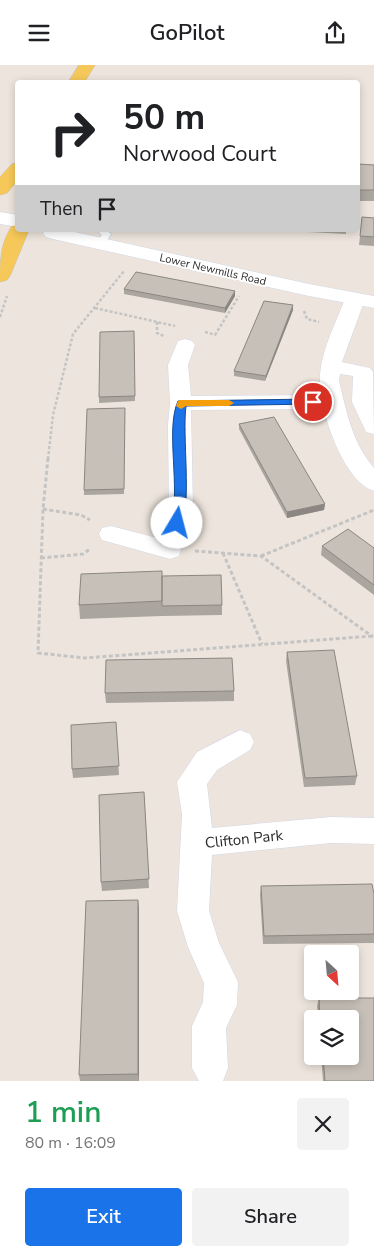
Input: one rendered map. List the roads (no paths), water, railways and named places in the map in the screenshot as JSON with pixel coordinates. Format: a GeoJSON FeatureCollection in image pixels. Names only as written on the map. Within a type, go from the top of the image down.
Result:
{"type":"FeatureCollection","features":[{"type":"Feature","properties":{"kind":"main road"},"geometry":{"type":"LineString","coordinates":[[78,80],[86,65]]}},
{"type":"Feature","properties":{"kind":"main road"},"geometry":{"type":"LineString","coordinates":[[0,189],[15,172]]}},
{"type":"Feature","properties":{"kind":"main road"},"geometry":{"type":"LineString","coordinates":[[0,276],[18,232]]}},
{"type":"Feature","properties":{"kind":"street"},"geometry":{"type":"LineString","coordinates":[[0,218],[15,220]]}},
{"type":"Feature","properties":{"kind":"street","name":"Lower Newmills Road"},"geometry":{"type":"LineString","coordinates":[[53,233],[100,236],[308,291],[365,300]]}},
{"type":"Feature","properties":{"kind":"street"},"geometry":{"type":"LineString","coordinates":[[365,300],[330,366],[328,381],[340,429],[354,459],[374,483]]}},
{"type":"Feature","properties":{"kind":"street"},"geometry":{"type":"LineString","coordinates":[[112,534],[170,550],[181,509],[179,425],[181,403],[178,365],[186,334]]}},
{"type":"Feature","properties":{"kind":"street"},"geometry":{"type":"LineString","coordinates":[[330,366],[363,372],[363,402],[374,427]]}},
{"type":"Feature","properties":{"kind":"street"},"geometry":{"type":"LineString","coordinates":[[181,403],[333,402]]}},
{"type":"Feature","properties":{"kind":"street"},"geometry":{"type":"LineString","coordinates":[[197,843],[197,814],[192,782],[207,761],[240,742]]}},
{"type":"Feature","properties":{"kind":"street","name":"Clifton Park"},"geometry":{"type":"LineString","coordinates":[[210,1068],[209,1026],[220,1005],[221,982],[204,947],[193,911],[197,843],[331,830],[374,831]]}}]}
